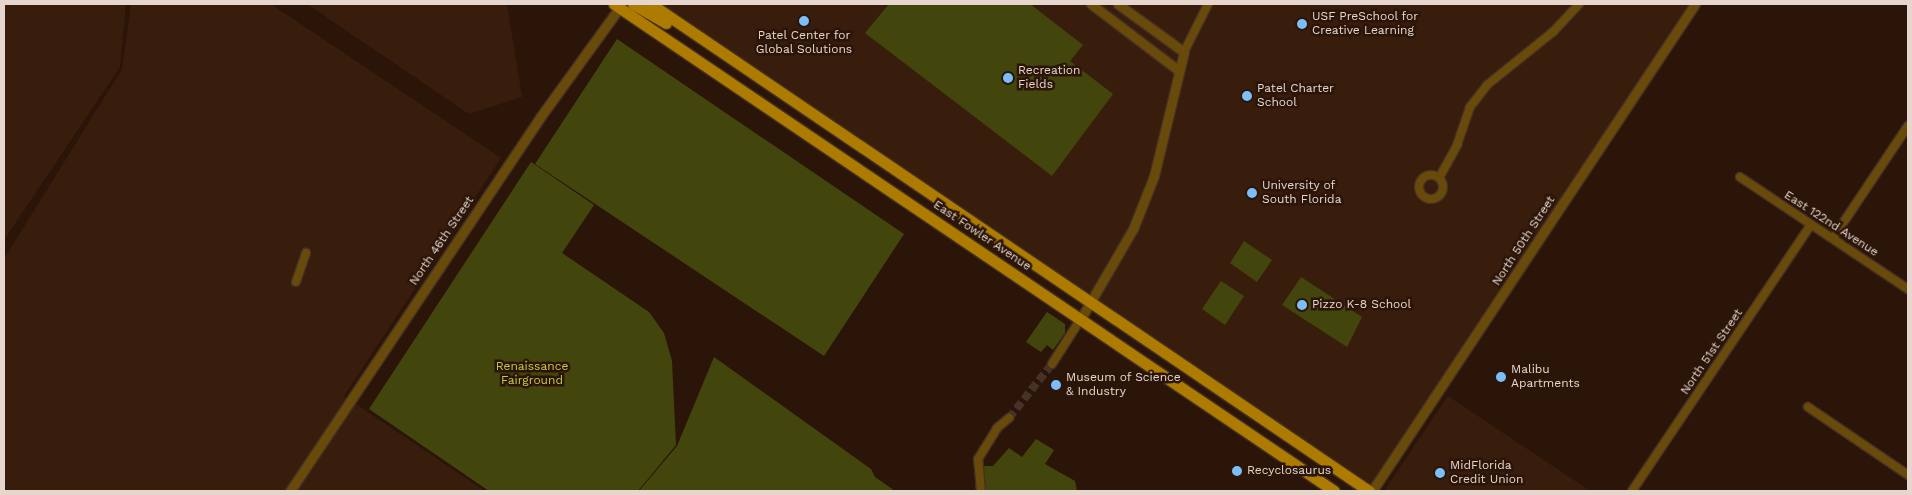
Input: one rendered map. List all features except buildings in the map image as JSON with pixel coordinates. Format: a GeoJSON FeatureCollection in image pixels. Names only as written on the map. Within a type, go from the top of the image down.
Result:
{"type":"FeatureCollection","features":[{"type":"Feature","properties":{"kind":"main road"},"geometry":{"type":"LineString","coordinates":[[633,4],[714,48]]}},
{"type":"Feature","properties":{"kind":"main road","name":"East Fowler Avenue"},"geometry":{"type":"LineString","coordinates":[[651,4],[714,48],[1094,300],[1371,491]]}},
{"type":"Feature","properties":{"kind":"main road","name":"East Fowler Avenue"},"geometry":{"type":"LineString","coordinates":[[620,5],[1080,320],[1334,491]]}},
{"type":"Feature","properties":{"kind":"street"},"geometry":{"type":"LineString","coordinates":[[1091,4],[1178,70]]}},
{"type":"Feature","properties":{"kind":"street"},"geometry":{"type":"LineString","coordinates":[[1118,4],[1184,52]]}},
{"type":"Feature","properties":{"kind":"street"},"geometry":{"type":"LineString","coordinates":[[1052,364],[1094,300],[1133,229],[1154,176],[1170,125],[1178,70],[1184,52],[1208,4]]}},
{"type":"Feature","properties":{"kind":"street"},"geometry":{"type":"LineString","coordinates":[[1439,178],[1457,145],[1470,107],[1487,85],[1553,32],[1579,4]]}},
{"type":"Feature","properties":{"kind":"street","name":"North 50th Street"},"geometry":{"type":"LineString","coordinates":[[1371,491],[1696,4]]}},
{"type":"Feature","properties":{"kind":"street","name":"North 46th Street"},"geometry":{"type":"LineString","coordinates":[[290,491],[541,116],[620,5]]}},
{"type":"Feature","properties":{"kind":"street"},"geometry":{"type":"LineString","coordinates":[[1833,238],[1908,126]]}},
{"type":"Feature","properties":{"kind":"street","name":"East 122nd Avenue"},"geometry":{"type":"LineString","coordinates":[[1740,177],[1908,289]]}},
{"type":"Feature","properties":{"kind":"street","name":"North 51st Street"},"geometry":{"type":"LineString","coordinates":[[1632,491],[1811,225]]}},
{"type":"Feature","properties":{"kind":"street"},"geometry":{"type":"LineString","coordinates":[[296,282],[306,253]]}},
{"type":"Feature","properties":{"kind":"street"},"geometry":{"type":"LineString","coordinates":[[1808,407],[1908,475]]}},
{"type":"Feature","properties":{"kind":"street"},"geometry":{"type":"LineString","coordinates":[[980,491],[978,459],[997,428],[1009,418]]}},
{"type":"Feature","properties":{"kind":"shaded area"},"geometry":{"type":"Polygon","coordinates":[[[4,4],[126,4],[120,67],[4,240],[4,4]]]}},
{"type":"Feature","properties":{"kind":"shaded area"},"geometry":{"type":"Polygon","coordinates":[[[131,4],[271,4],[501,158],[344,396],[485,491],[4,491],[4,259],[122,69],[131,4]]]}},
{"type":"Feature","properties":{"kind":"shaded area"},"geometry":{"type":"Polygon","coordinates":[[[307,4],[507,4],[522,97],[469,114],[307,4]]]}},
{"type":"Feature","properties":{"kind":"shaded area","name":"University of South Florida"},"geometry":{"type":"Polygon","coordinates":[[[651,4],[1701,4],[1372,491],[651,4]]]}},
{"type":"Feature","properties":{"kind":"shaded area"},"geometry":{"type":"Polygon","coordinates":[[[1448,396],[1590,491],[1384,491],[1448,396]]]}},
{"type":"Feature","properties":{"kind":"green space","name":"Recreation Fields"},"geometry":{"type":"Polygon","coordinates":[[[889,4],[1030,4],[1083,45],[1070,61],[1113,94],[1052,176],[865,33],[889,4]]]}},
{"type":"Feature","properties":{"kind":"green space"},"geometry":{"type":"Polygon","coordinates":[[[617,39],[904,234],[824,356],[535,164],[617,39]]]}},
{"type":"Feature","properties":{"kind":"green space","name":"Renaissance Fairground"},"geometry":{"type":"Polygon","coordinates":[[[531,162],[594,205],[562,253],[649,312],[664,333],[672,361],[676,445],[638,491],[489,491],[369,409],[531,162]]]}},
{"type":"Feature","properties":{"kind":"green space"},"geometry":{"type":"Polygon","coordinates":[[[1244,241],[1272,260],[1257,282],[1230,263],[1244,241]]]}},
{"type":"Feature","properties":{"kind":"green space"},"geometry":{"type":"Polygon","coordinates":[[[1301,277],[1362,317],[1347,347],[1282,305],[1301,277]]]}},
{"type":"Feature","properties":{"kind":"green space"},"geometry":{"type":"Polygon","coordinates":[[[1221,281],[1244,296],[1225,325],[1202,309],[1221,281]]]}},
{"type":"Feature","properties":{"kind":"green space"},"geometry":{"type":"Polygon","coordinates":[[[1047,312],[1065,324],[1065,333],[1053,350],[1047,345],[1041,352],[1026,342],[1047,312]]]}},
{"type":"Feature","properties":{"kind":"green space"},"geometry":{"type":"Polygon","coordinates":[[[714,357],[871,469],[875,477],[895,491],[639,491],[677,446],[714,357]]]}},
{"type":"Feature","properties":{"kind":"green space"},"geometry":{"type":"Polygon","coordinates":[[[1036,439],[1054,450],[1045,464],[1075,481],[1077,491],[984,491],[981,466],[993,466],[1009,448],[1022,457],[1036,439]]]}},
{"type":"Feature","properties":{"kind":"tunnel"},"geometry":{"type":"LineString","coordinates":[[1009,418],[1052,364]]}},
{"type":"Feature","properties":{"kind":"place","name":"Patel Center for Global Solutions"},"geometry":{"type":"Point","coordinates":[804,21]}},
{"type":"Feature","properties":{"kind":"place","name":"USF PreSchool for Creative Learning"},"geometry":{"type":"Point","coordinates":[1302,24]}},
{"type":"Feature","properties":{"kind":"place","name":"Recreation Fields"},"geometry":{"type":"Point","coordinates":[1008,78]}},
{"type":"Feature","properties":{"kind":"place","name":"Patel Charter School"},"geometry":{"type":"Point","coordinates":[1247,96]}},
{"type":"Feature","properties":{"kind":"place","name":"University of South Florida"},"geometry":{"type":"Point","coordinates":[1252,193]}},
{"type":"Feature","properties":{"kind":"place","name":"Pizzo K-8 School"},"geometry":{"type":"Point","coordinates":[1302,305]}},
{"type":"Feature","properties":{"kind":"place","name":"Malibu Apartments"},"geometry":{"type":"Point","coordinates":[1501,377]}},
{"type":"Feature","properties":{"kind":"place","name":"Museum of Science & Industry"},"geometry":{"type":"Point","coordinates":[1056,385]}},
{"type":"Feature","properties":{"kind":"place","name":"Recyclosaurus"},"geometry":{"type":"Point","coordinates":[1237,471]}},
{"type":"Feature","properties":{"kind":"place","name":"MidFlorida Credit Union"},"geometry":{"type":"Point","coordinates":[1440,473]}}]}
